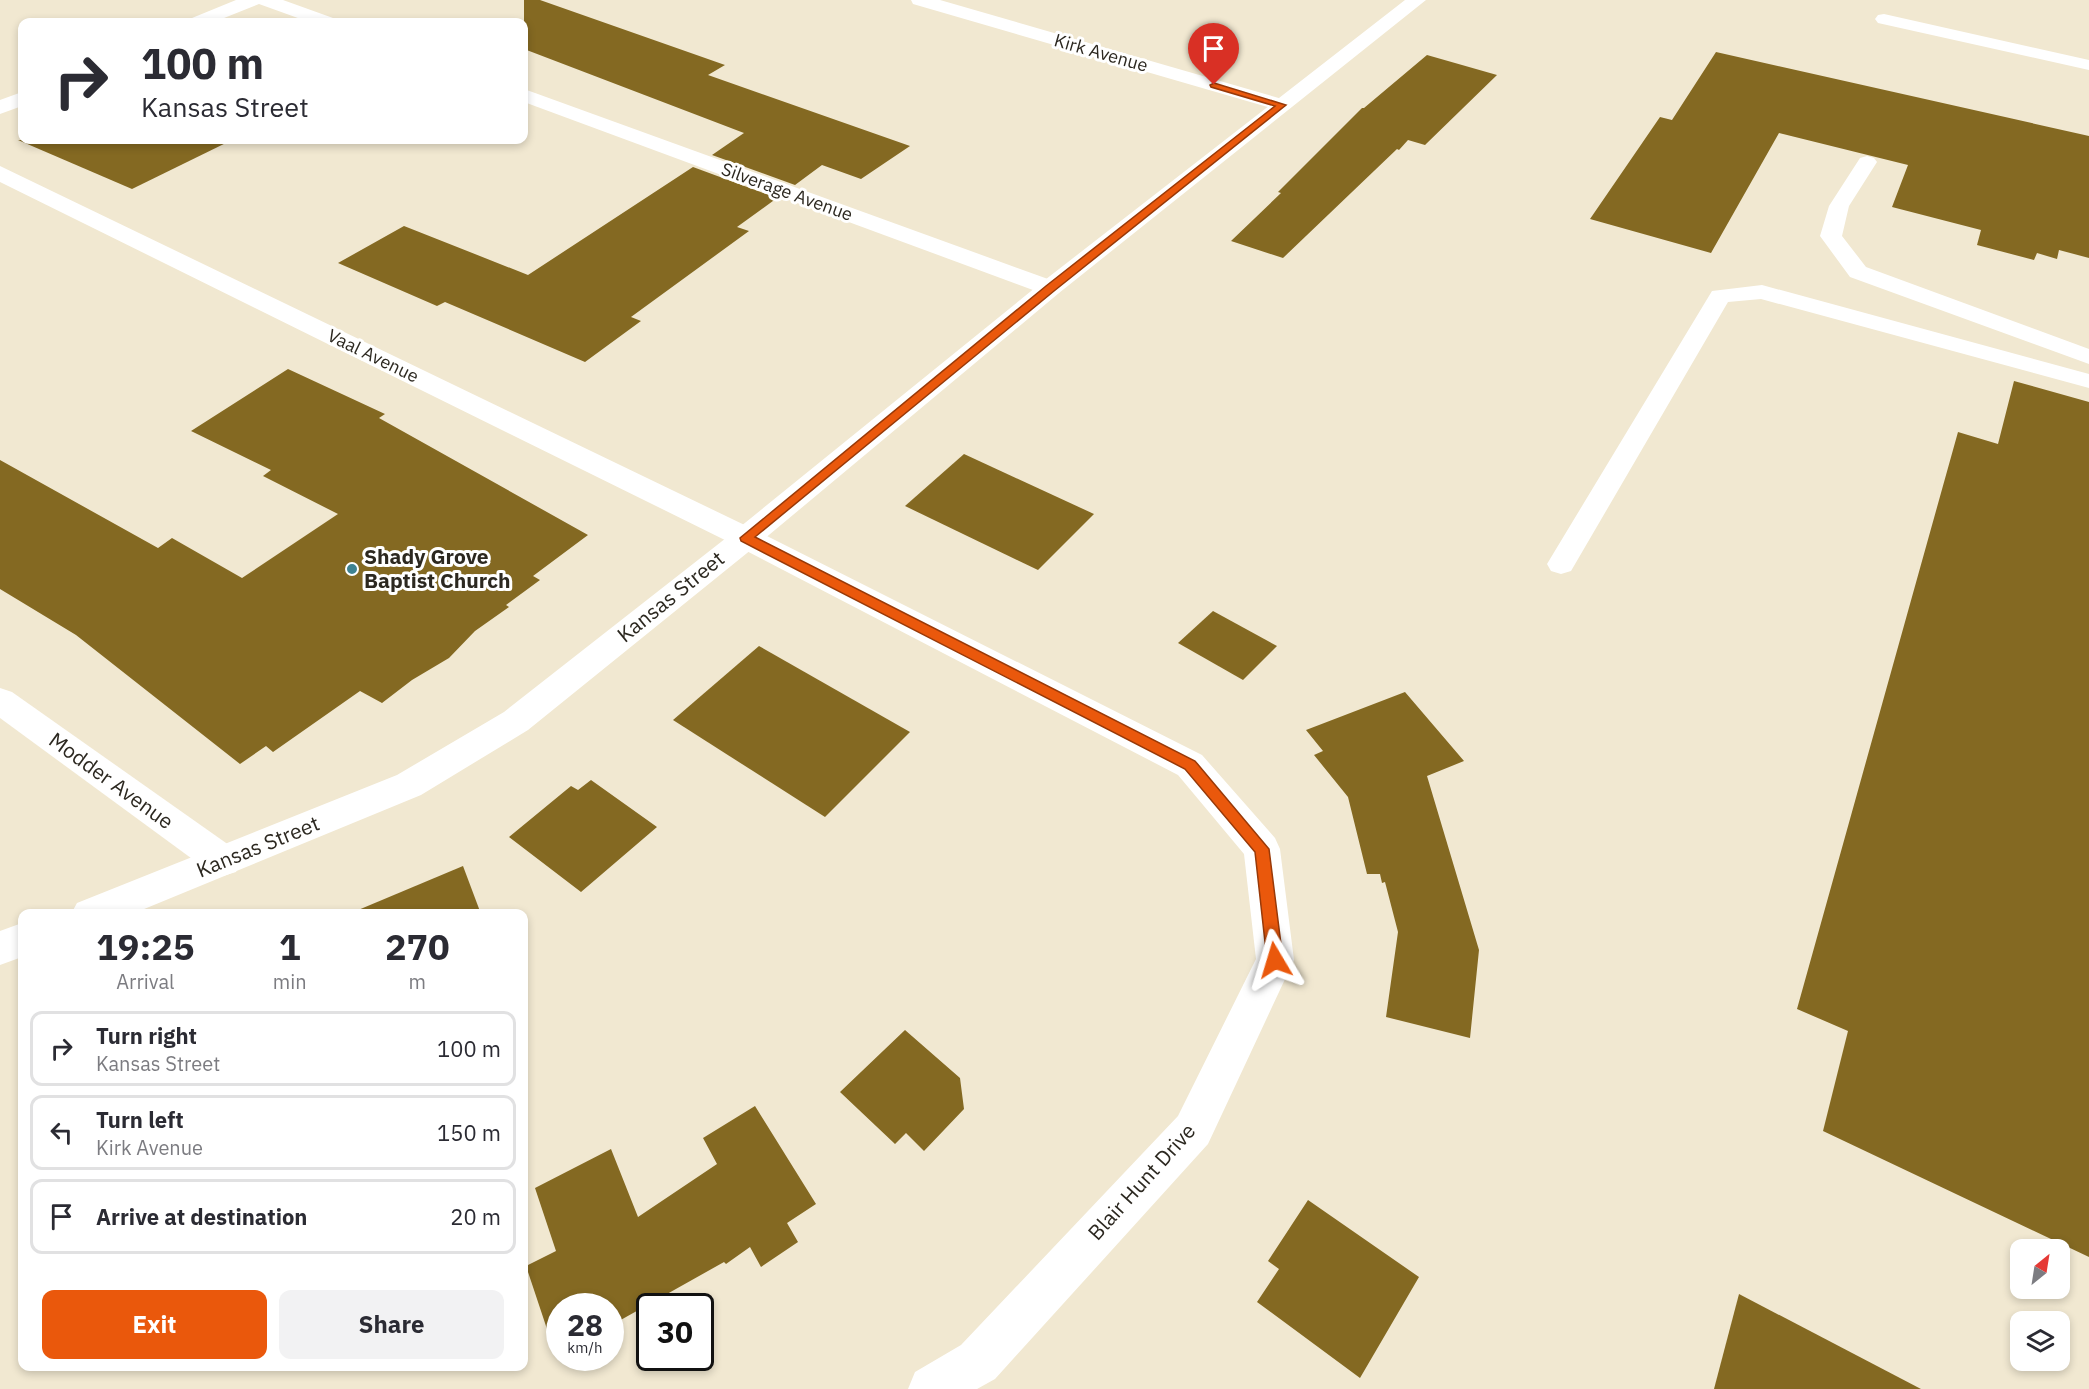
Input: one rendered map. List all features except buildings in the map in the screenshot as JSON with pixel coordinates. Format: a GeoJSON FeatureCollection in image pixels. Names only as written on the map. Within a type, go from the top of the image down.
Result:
{"type":"FeatureCollection","features":[{"type":"Feature","properties":{"kind":"street"},"geometry":{"type":"LineString","coordinates":[[209,18],[252,0]]}},
{"type":"Feature","properties":{"kind":"street"},"geometry":{"type":"LineString","coordinates":[[265,0],[315,18]]}},
{"type":"Feature","properties":{"kind":"street","name":"Kirk Avenue"},"geometry":{"type":"LineString","coordinates":[[920,0],[1281,105]]}},
{"type":"Feature","properties":{"kind":"street","name":"Kansas Street"},"geometry":{"type":"LineString","coordinates":[[103,909],[409,785],[516,721],[746,538],[1050,288],[1417,0]]}},
{"type":"Feature","properties":{"kind":"street","name":"Silverage Avenue"},"geometry":{"type":"LineString","coordinates":[[528,96],[1050,288]]}},
{"type":"Feature","properties":{"kind":"street"},"geometry":{"type":"LineString","coordinates":[[0,108],[18,100]]}},
{"type":"Feature","properties":{"kind":"street","name":"Vaal Avenue"},"geometry":{"type":"LineString","coordinates":[[0,173],[746,538]]}},
{"type":"Feature","properties":{"kind":"street","name":"Blair Hunt Drive"},"geometry":{"type":"LineString","coordinates":[[746,538],[1190,765],[1262,849],[1275,960],[1192,1130],[978,1362],[932,1389]]}},
{"type":"Feature","properties":{"kind":"street","name":"Modder Avenue"},"geometry":{"type":"LineString","coordinates":[[0,701],[223,861]]}},
{"type":"Feature","properties":{"kind":"street"},"geometry":{"type":"LineString","coordinates":[[0,948],[18,941]]}},
{"type":"Feature","properties":{"kind":"lane"},"geometry":{"type":"LineString","coordinates":[[1884,19],[2089,65]]}},
{"type":"Feature","properties":{"kind":"lane"},"geometry":{"type":"LineString","coordinates":[[1868,162],[1839,206],[1831,236],[1858,272],[2089,357]]}},
{"type":"Feature","properties":{"kind":"lane"},"geometry":{"type":"LineString","coordinates":[[1561,564],[1720,296],[1762,292],[2089,381]]}},
{"type":"Feature","properties":{"kind":"place","name":"Shady Grove Baptist Church"},"geometry":{"type":"Point","coordinates":[352,569]}},
{"type":"Feature","properties":{"kind":"route"},"geometry":{"type":"LineString","coordinates":[[1214,85],[1281,105],[1050,288],[746,538],[1190,765],[1262,849],[1275,960]]}}]}
